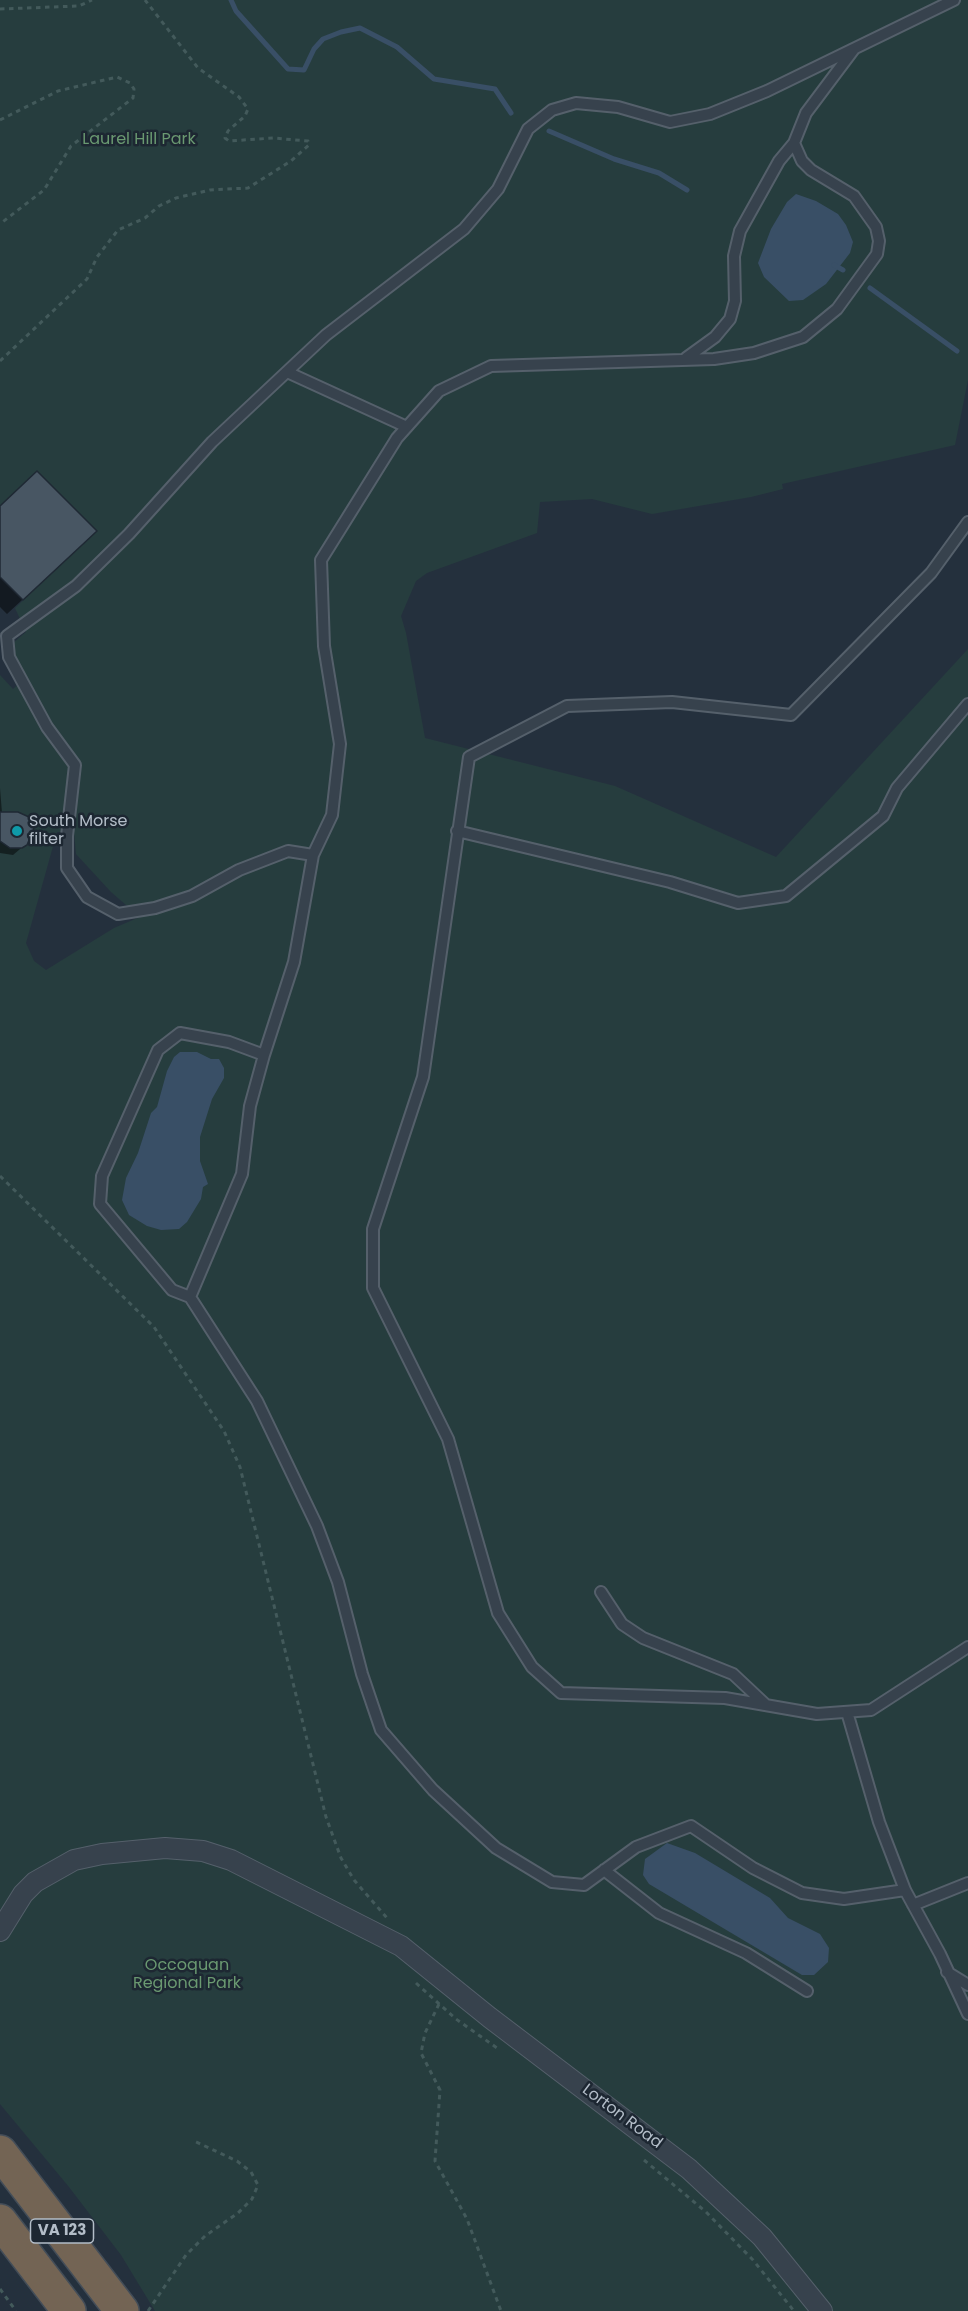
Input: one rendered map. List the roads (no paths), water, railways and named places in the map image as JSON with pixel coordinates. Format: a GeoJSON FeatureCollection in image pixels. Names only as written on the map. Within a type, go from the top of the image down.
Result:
{"type":"FeatureCollection","features":[{"type":"Feature","properties":{"kind":"highway","name":"VA 123"},"geometry":{"type":"LineString","coordinates":[[0,2152],[122,2311]]}},
{"type":"Feature","properties":{"kind":"highway","name":"VA 123"},"geometry":{"type":"LineString","coordinates":[[0,2221],[69,2311]]}},
{"type":"Feature","properties":{"kind":"street","name":"Lorton Road"},"geometry":{"type":"LineString","coordinates":[[0,1931],[22,1894],[56,1867],[74,1860],[102,1854],[182,1848],[231,1860],[402,1946],[489,2017],[689,2169],[762,2238],[822,2311]]}},
{"type":"Feature","properties":{"kind":"lane"},"geometry":{"type":"LineString","coordinates":[[313,855],[288,851],[239,870],[192,896],[155,908],[118,914],[87,897],[67,868],[67,836],[75,765],[47,727],[9,657],[7,636],[76,586],[129,534],[212,442],[326,335],[464,229],[498,189],[528,129],[552,110],[576,103],[618,107],[670,122],[710,114],[767,91],[954,0]]}},
{"type":"Feature","properties":{"kind":"lane"},"geometry":{"type":"LineString","coordinates":[[686,358],[715,337],[730,319],[735,300],[734,256],[740,231],[779,161],[794,143],[806,113],[854,49]]}},
{"type":"Feature","properties":{"kind":"lane"},"geometry":{"type":"LineString","coordinates":[[190,1297],[242,1174],[250,1106],[294,962],[313,855],[332,815],[340,744],[324,646],[321,561],[407,427],[439,391],[491,366],[686,358],[714,359],[754,353],[803,337],[837,309],[876,254],[879,241],[868,214],[854,196],[811,170],[802,161],[794,143]]}},
{"type":"Feature","properties":{"kind":"lane"},"geometry":{"type":"LineString","coordinates":[[287,372],[407,427]]}},
{"type":"Feature","properties":{"kind":"lane"},"geometry":{"type":"LineString","coordinates":[[968,522],[931,573],[791,715],[672,702],[567,706],[469,757],[423,1077],[373,1229],[373,1288],[448,1439],[498,1613],[532,1667],[561,1693],[725,1698],[817,1714],[871,1710],[968,1647]]}},
{"type":"Feature","properties":{"kind":"lane"},"geometry":{"type":"LineString","coordinates":[[457,831],[670,882],[738,903],[786,896],[883,816],[897,788],[968,704]]}},
{"type":"Feature","properties":{"kind":"lane"},"geometry":{"type":"LineString","coordinates":[[264,1055],[229,1042],[180,1033],[158,1050],[102,1176],[100,1204],[172,1290],[190,1297],[257,1401],[317,1527],[338,1582],[381,1730],[433,1790],[506,1854],[552,1882],[584,1885],[636,1847],[691,1826],[753,1868],[802,1893],[844,1899],[905,1890]]}},
{"type":"Feature","properties":{"kind":"lane"},"geometry":{"type":"LineString","coordinates":[[601,1592],[612,1612],[636,1634],[658,1646],[733,1674],[766,1706]]}},
{"type":"Feature","properties":{"kind":"lane"},"geometry":{"type":"LineString","coordinates":[[847,1712],[879,1822],[905,1890],[968,2014]]}},
{"type":"Feature","properties":{"kind":"lane"},"geometry":{"type":"LineString","coordinates":[[604,1870],[659,1913],[746,1953],[807,1991]]}},
{"type":"Feature","properties":{"kind":"lane"},"geometry":{"type":"LineString","coordinates":[[913,1905],[968,1883]]}},
{"type":"Feature","properties":{"kind":"lane"},"geometry":{"type":"LineString","coordinates":[[947,1971],[968,1985]]}},
{"type":"Feature","properties":{"kind":"water"},"geometry":{"type":"Polygon","coordinates":[[[796,194],[816,201],[838,214],[846,225],[853,242],[850,253],[826,284],[803,300],[789,301],[764,277],[758,263],[771,229],[787,202],[796,194]]]}},
{"type":"Feature","properties":{"kind":"water"},"geometry":{"type":"Polygon","coordinates":[[[180,1052],[197,1052],[211,1059],[219,1059],[224,1068],[224,1078],[212,1099],[200,1137],[200,1161],[208,1184],[203,1187],[201,1199],[187,1222],[179,1229],[161,1230],[147,1226],[129,1215],[122,1200],[126,1178],[138,1153],[151,1113],[157,1107],[167,1071],[174,1057],[180,1052]]]}},
{"type":"Feature","properties":{"kind":"water"},"geometry":{"type":"Polygon","coordinates":[[[667,1843],[695,1853],[770,1898],[788,1918],[820,1934],[829,1948],[828,1962],[814,1975],[802,1975],[649,1884],[643,1875],[645,1859],[667,1843]]]}},
{"type":"Feature","properties":{"kind":"waterway"},"geometry":{"type":"LineString","coordinates":[[231,0],[236,11],[288,69],[304,70],[314,49],[323,39],[360,28],[397,47],[434,79],[495,89],[511,113]]}},
{"type":"Feature","properties":{"kind":"waterway"},"geometry":{"type":"LineString","coordinates":[[549,131],[614,159],[659,173],[687,190]]}},
{"type":"Feature","properties":{"kind":"waterway"},"geometry":{"type":"LineString","coordinates":[[834,265],[843,270]]}},
{"type":"Feature","properties":{"kind":"waterway"},"geometry":{"type":"LineString","coordinates":[[870,288],[957,351]]}},
{"type":"Feature","properties":{"kind":"place","name":"South Morse filter"},"geometry":{"type":"Point","coordinates":[17,831]}},
{"type":"Feature","properties":{"kind":"park label","name":"Laurel Hill Park"},"geometry":{"type":"Point","coordinates":[139,140]}},
{"type":"Feature","properties":{"kind":"park label","name":"Occoquan Regional Park"},"geometry":{"type":"Point","coordinates":[187,1975]}}]}
